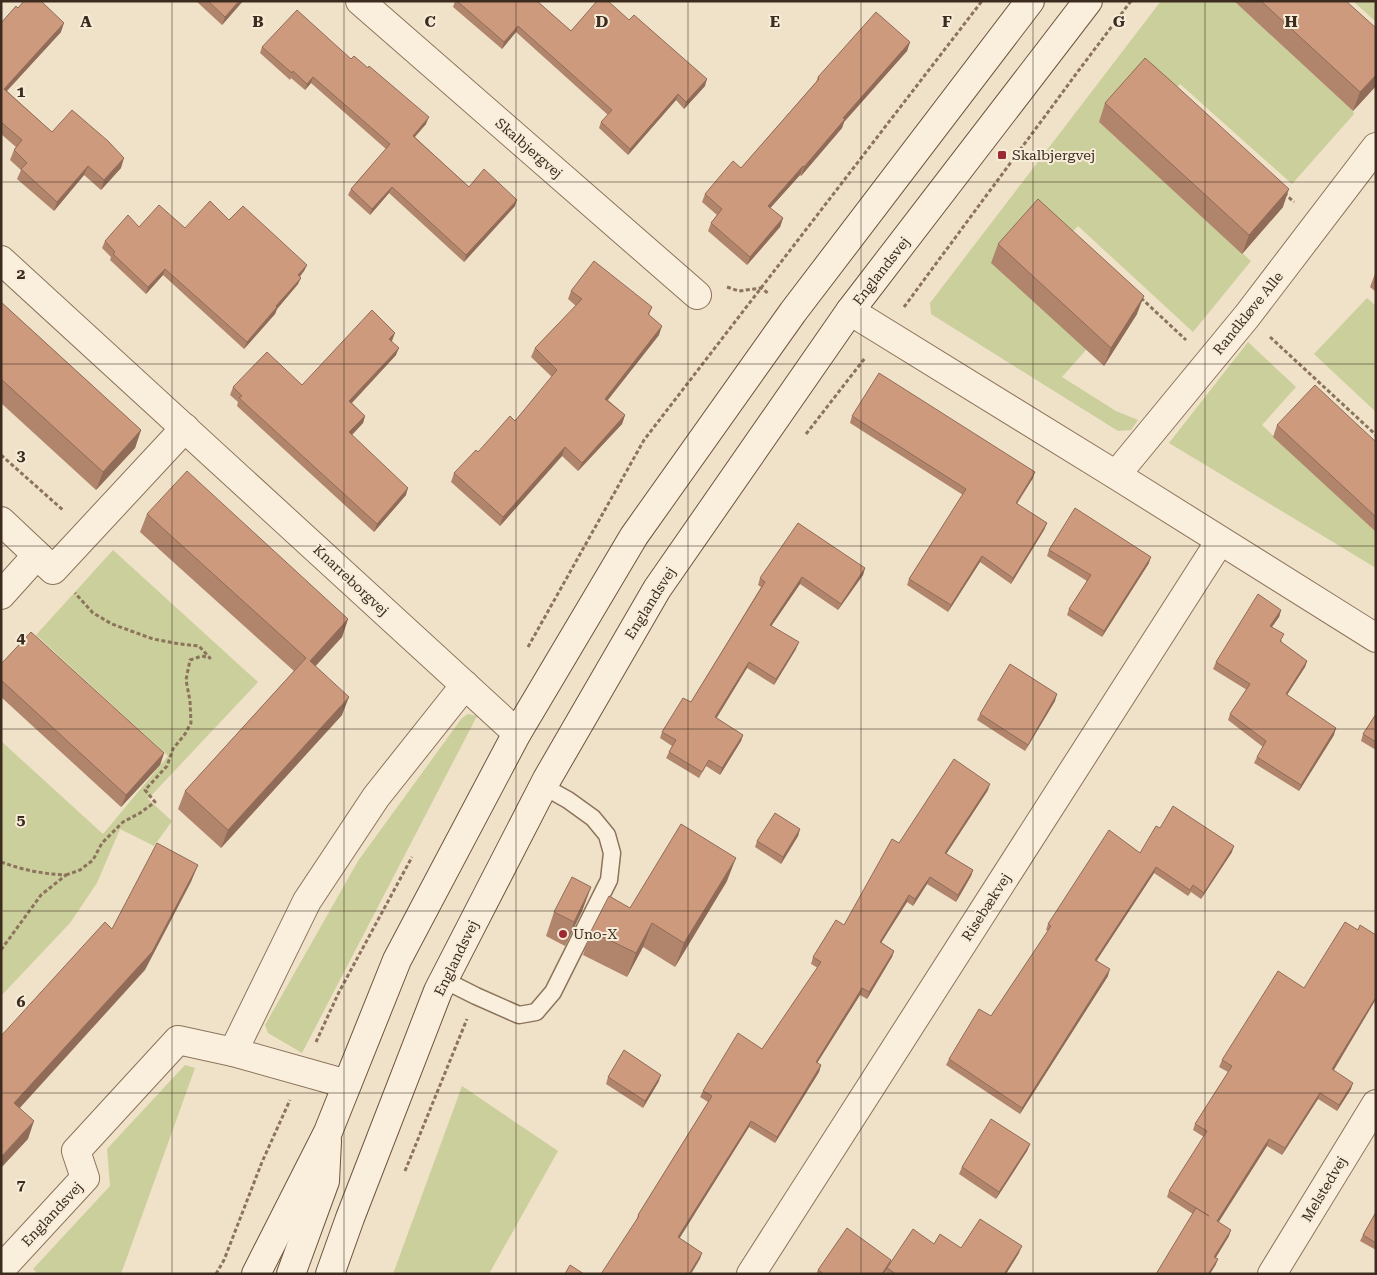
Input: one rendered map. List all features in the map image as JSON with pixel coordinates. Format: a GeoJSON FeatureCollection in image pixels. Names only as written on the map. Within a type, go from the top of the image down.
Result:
{"type":"FeatureCollection","features":[{"type":"Feature","properties":{"kind":"street","name":"Skalbjergvej"},"geometry":{"type":"LineString","coordinates":[[360,1],[697,295]]}},
{"type":"Feature","properties":{"kind":"street"},"geometry":{"type":"LineString","coordinates":[[256,1274],[328,1132],[397,960],[517,733],[634,536],[793,312],[1030,1]]}},
{"type":"Feature","properties":{"kind":"street","name":"Englandsvej"},"geometry":{"type":"LineString","coordinates":[[330,1274],[353,1208],[438,991],[543,786],[657,588],[850,311],[1088,1]]}},
{"type":"Feature","properties":{"kind":"street","name":"Randkløve Alle"},"geometry":{"type":"LineString","coordinates":[[1116,475],[1247,316],[1376,147]]}},
{"type":"Feature","properties":{"kind":"street","name":"Knarreborgvej"},"geometry":{"type":"LineString","coordinates":[[1,260],[517,733]]}},
{"type":"Feature","properties":{"kind":"street"},"geometry":{"type":"LineString","coordinates":[[850,311],[1376,638]]}},
{"type":"Feature","properties":{"kind":"street"},"geometry":{"type":"LineString","coordinates":[[1,595],[88,533],[185,428]]}},
{"type":"Feature","properties":{"kind":"street"},"geometry":{"type":"LineString","coordinates":[[1,522],[45,562]]}},
{"type":"Feature","properties":{"kind":"street","name":"Risebækvej"},"geometry":{"type":"LineString","coordinates":[[751,1274],[1220,541]]}},
{"type":"Feature","properties":{"kind":"street"},"geometry":{"type":"LineString","coordinates":[[233,1052],[308,901],[376,797],[465,685]]}},
{"type":"Feature","properties":{"kind":"street","name":"Englandsvej"},"geometry":{"type":"LineString","coordinates":[[1,1269],[85,1178],[76,1151],[178,1040],[233,1052],[348,1084]]}},
{"type":"Feature","properties":{"kind":"street","name":"Melstedvej"},"geometry":{"type":"LineString","coordinates":[[1272,1274],[1376,1104]]}},
{"type":"Feature","properties":{"kind":"street"},"geometry":{"type":"LineString","coordinates":[[291,1274],[326,1181],[328,1132]]}},
{"type":"Feature","properties":{"kind":"lane"},"geometry":{"type":"LineString","coordinates":[[444,980],[519,1015],[536,1012],[553,992],[609,880],[612,853],[608,835],[593,818],[568,800],[543,786]]}},
{"type":"Feature","properties":{"kind":"path"},"geometry":{"type":"LineString","coordinates":[[803,439],[885,333],[1132,1]]}},
{"type":"Feature","properties":{"kind":"path"},"geometry":{"type":"LineString","coordinates":[[1282,191],[1318,224]]}},
{"type":"Feature","properties":{"kind":"path"},"geometry":{"type":"LineString","coordinates":[[1139,297],[1209,361]]}},
{"type":"Feature","properties":{"kind":"path"},"geometry":{"type":"LineString","coordinates":[[1247,316],[1376,435]]}},
{"type":"Feature","properties":{"kind":"path"},"geometry":{"type":"LineString","coordinates":[[1,454],[88,533]]}},
{"type":"Feature","properties":{"kind":"path"},"geometry":{"type":"LineString","coordinates":[[1,950],[41,895],[66,875],[80,870],[94,860],[102,843],[123,822],[156,802],[145,790],[167,766],[173,748],[185,734],[191,723],[190,701],[186,680],[190,660],[202,656],[210,658],[199,646],[153,638],[112,624],[93,613],[45,562]]}},
{"type":"Feature","properties":{"kind":"path"},"geometry":{"type":"LineString","coordinates":[[1,862],[16,868],[44,874],[66,875]]}},
{"type":"Feature","properties":{"kind":"path"},"geometry":{"type":"LineString","coordinates":[[405,1172],[476,996]]}},
{"type":"Feature","properties":{"kind":"green space"},"geometry":{"type":"Polygon","coordinates":[[[1161,1],[1234,1],[1354,114],[1292,184],[1180,84],[1165,100],[1099,122],[1251,261],[1193,332],[1078,226],[1060,245],[1086,350],[1062,377],[1116,411],[1138,420],[1131,430],[1118,431],[931,314],[930,303],[1161,1]]]}},
{"type":"Feature","properties":{"kind":"green space"},"geometry":{"type":"Polygon","coordinates":[[[1353,1],[1376,1],[1376,22],[1353,1]]]}},
{"type":"Feature","properties":{"kind":"green space"},"geometry":{"type":"Polygon","coordinates":[[[1367,298],[1376,306],[1376,412],[1314,354],[1367,298]]]}},
{"type":"Feature","properties":{"kind":"green space"},"geometry":{"type":"Polygon","coordinates":[[[1248,342],[1296,387],[1262,425],[1376,532],[1376,568],[1169,443],[1248,342]]]}},
{"type":"Feature","properties":{"kind":"green space"},"geometry":{"type":"Polygon","coordinates":[[[113,550],[258,682],[148,799],[172,821],[154,846],[120,829],[97,883],[70,923],[1,996],[1,741],[103,834],[168,756],[36,635],[113,550]]]}},
{"type":"Feature","properties":{"kind":"green space"},"geometry":{"type":"Polygon","coordinates":[[[468,714],[477,716],[302,1053],[268,1033],[265,1025],[358,861],[462,718],[468,714]]]}},
{"type":"Feature","properties":{"kind":"green space"},"geometry":{"type":"Polygon","coordinates":[[[185,1065],[195,1068],[121,1274],[38,1274],[33,1269],[110,1186],[107,1149],[185,1065]]]}},
{"type":"Feature","properties":{"kind":"green space"},"geometry":{"type":"Polygon","coordinates":[[[462,1086],[558,1151],[489,1274],[393,1274],[462,1086]]]}},
{"type":"Feature","properties":{"kind":"building"},"geometry":{"type":"Polygon","coordinates":[[[24,1],[41,1],[64,23],[4,89],[52,132],[72,110],[108,141],[124,158],[104,180],[88,166],[57,202],[21,169],[27,163],[14,150],[22,140],[1,122],[1,23],[16,6],[18,8],[24,1]]]}},
{"type":"Feature","properties":{"kind":"building"},"geometry":{"type":"Polygon","coordinates":[[[208,1],[239,1],[225,17],[208,1]]]}},
{"type":"Feature","properties":{"kind":"building"},"geometry":{"type":"Polygon","coordinates":[[[457,1],[537,1],[571,31],[597,1],[608,1],[629,20],[634,15],[707,79],[686,102],[678,94],[630,149],[601,122],[612,110],[518,26],[504,42],[457,1]]]}},
{"type":"Feature","properties":{"kind":"building"},"geometry":{"type":"Polygon","coordinates":[[[1261,1],[1346,1],[1376,28],[1376,75],[1360,92],[1261,1]]]}},
{"type":"Feature","properties":{"kind":"building"},"geometry":{"type":"Polygon","coordinates":[[[297,10],[351,59],[354,56],[368,68],[369,66],[429,117],[413,136],[469,187],[484,169],[517,200],[466,255],[392,187],[372,209],[351,189],[390,144],[313,77],[307,84],[262,47],[297,10]]]}},
{"type":"Feature","properties":{"kind":"building"},"geometry":{"type":"Polygon","coordinates":[[[876,12],[910,42],[843,118],[845,119],[804,167],[768,206],[783,218],[750,257],[711,223],[722,209],[705,194],[733,161],[741,168],[876,12]]]}},
{"type":"Feature","properties":{"kind":"building"},"geometry":{"type":"Polygon","coordinates":[[[1145,58],[1289,189],[1249,235],[1105,103],[1145,58]]]}},
{"type":"Feature","properties":{"kind":"building"},"geometry":{"type":"Polygon","coordinates":[[[1038,199],[1144,296],[1111,348],[998,244],[1038,199]]]}},
{"type":"Feature","properties":{"kind":"building"},"geometry":{"type":"Polygon","coordinates":[[[210,201],[229,220],[243,206],[307,265],[298,275],[301,278],[247,342],[165,269],[148,287],[113,254],[115,252],[105,241],[128,215],[139,227],[159,205],[185,228],[210,201]]]}},
{"type":"Feature","properties":{"kind":"building"},"geometry":{"type":"Polygon","coordinates":[[[594,261],[652,307],[648,314],[662,326],[605,399],[625,415],[582,463],[565,447],[503,517],[454,473],[476,450],[478,452],[510,416],[515,421],[557,370],[535,348],[582,299],[571,291],[594,261]]]}},
{"type":"Feature","properties":{"kind":"building"},"geometry":{"type":"Polygon","coordinates":[[[1,302],[141,430],[103,472],[1,379],[1,302]]]}},
{"type":"Feature","properties":{"kind":"building"},"geometry":{"type":"Polygon","coordinates":[[[372,310],[395,333],[389,339],[399,348],[349,401],[365,416],[349,432],[408,488],[377,524],[239,398],[242,396],[233,387],[267,352],[302,385],[372,310]]]}},
{"type":"Feature","properties":{"kind":"building"},"geometry":{"type":"Polygon","coordinates":[[[879,373],[1035,472],[1016,503],[1047,523],[1013,578],[982,556],[951,605],[909,579],[966,489],[852,416],[879,373]]]}},
{"type":"Feature","properties":{"kind":"building"},"geometry":{"type":"Polygon","coordinates":[[[1315,385],[1376,442],[1376,517],[1277,425],[1315,385]]]}},
{"type":"Feature","properties":{"kind":"building"},"geometry":{"type":"Polygon","coordinates":[[[187,471],[348,619],[310,661],[349,697],[228,830],[185,791],[306,658],[147,514],[187,471]]]}},
{"type":"Feature","properties":{"kind":"building"},"geometry":{"type":"Polygon","coordinates":[[[1075,508],[1151,557],[1104,631],[1069,609],[1091,575],[1049,550],[1075,508]]]}},
{"type":"Feature","properties":{"kind":"building"},"geometry":{"type":"Polygon","coordinates":[[[798,523],[865,568],[841,604],[802,577],[770,625],[799,642],[776,679],[749,662],[715,717],[743,735],[722,768],[709,760],[702,772],[669,752],[676,740],[662,732],[683,698],[691,702],[765,582],[760,578],[798,523]]]}},
{"type":"Feature","properties":{"kind":"building"},"geometry":{"type":"Polygon","coordinates":[[[1258,594],[1281,610],[1270,626],[1284,634],[1280,641],[1307,661],[1286,694],[1336,728],[1301,785],[1257,757],[1266,741],[1230,714],[1250,684],[1216,662],[1258,594]]]}},
{"type":"Feature","properties":{"kind":"building"},"geometry":{"type":"Polygon","coordinates":[[[31,632],[164,753],[126,795],[1,680],[1,664],[31,632]]]}},
{"type":"Feature","properties":{"kind":"building"},"geometry":{"type":"Polygon","coordinates":[[[1010,664],[1057,694],[1028,745],[980,714],[1010,664]]]}},
{"type":"Feature","properties":{"kind":"building"},"geometry":{"type":"Polygon","coordinates":[[[1376,714],[1376,742],[1363,734],[1376,714]]]}},
{"type":"Feature","properties":{"kind":"building"},"geometry":{"type":"Polygon","coordinates":[[[954,759],[990,784],[945,853],[973,870],[958,895],[930,877],[915,899],[909,895],[880,942],[894,951],[869,992],[862,988],[816,1062],[821,1065],[777,1137],[751,1121],[678,1237],[702,1253],[689,1274],[601,1274],[639,1216],[712,1096],[703,1091],[738,1033],[762,1049],[821,962],[813,957],[836,920],[844,925],[892,839],[899,843],[954,759]]]}},
{"type":"Feature","properties":{"kind":"building"},"geometry":{"type":"Polygon","coordinates":[[[1173,806],[1234,846],[1204,893],[1193,885],[1190,890],[1156,867],[1095,960],[1110,969],[1022,1108],[949,1059],[979,1009],[991,1016],[1051,926],[1048,924],[1109,830],[1140,853],[1156,826],[1160,828],[1173,806]]]}},
{"type":"Feature","properties":{"kind":"building"},"geometry":{"type":"Polygon","coordinates":[[[775,813],[800,829],[783,857],[757,841],[775,813]]]}},
{"type":"Feature","properties":{"kind":"building"},"geometry":{"type":"Polygon","coordinates":[[[681,824],[736,858],[684,943],[652,923],[636,953],[591,931],[609,896],[630,908],[681,824]]]}},
{"type":"Feature","properties":{"kind":"building"},"geometry":{"type":"Polygon","coordinates":[[[157,843],[198,865],[152,952],[14,1103],[34,1121],[1,1157],[1,1036],[105,922],[112,929],[157,843]]]}},
{"type":"Feature","properties":{"kind":"building"},"geometry":{"type":"Polygon","coordinates":[[[572,877],[591,887],[574,922],[554,912],[572,877]]]}},
{"type":"Feature","properties":{"kind":"building"},"geometry":{"type":"Polygon","coordinates":[[[1345,922],[1358,930],[1360,925],[1376,935],[1376,997],[1332,1069],[1353,1083],[1339,1105],[1320,1093],[1285,1148],[1269,1139],[1217,1221],[1231,1230],[1214,1257],[1218,1259],[1208,1274],[1156,1274],[1196,1208],[1209,1216],[1169,1191],[1207,1131],[1195,1124],[1232,1066],[1222,1060],[1278,971],[1304,988],[1345,922]]]}},
{"type":"Feature","properties":{"kind":"building"},"geometry":{"type":"Polygon","coordinates":[[[624,1050],[661,1075],[645,1101],[608,1077],[624,1050]]]}},
{"type":"Feature","properties":{"kind":"building"},"geometry":{"type":"Polygon","coordinates":[[[991,1119],[1030,1144],[999,1192],[962,1167],[991,1119]]]}},
{"type":"Feature","properties":{"kind":"building"},"geometry":{"type":"Polygon","coordinates":[[[1376,1212],[1376,1243],[1363,1235],[1376,1212]]]}},
{"type":"Feature","properties":{"kind":"building"},"geometry":{"type":"Polygon","coordinates":[[[980,1219],[1022,1246],[1004,1274],[896,1274],[887,1268],[913,1229],[934,1244],[940,1234],[961,1248],[980,1219]]]}},
{"type":"Feature","properties":{"kind":"building"},"geometry":{"type":"Polygon","coordinates":[[[847,1228],[891,1260],[882,1274],[824,1274],[818,1270],[847,1228]]]}},
{"type":"Feature","properties":{"kind":"building"},"geometry":{"type":"Polygon","coordinates":[[[570,1265],[584,1274],[565,1274],[570,1265]]]}},
{"type":"Feature","properties":{"kind":"place","name":"Skalbjergvej"},"geometry":{"type":"Point","coordinates":[1002,155]}},
{"type":"Feature","properties":{"kind":"place","name":"Uno-X"},"geometry":{"type":"Point","coordinates":[563,934]}}]}
